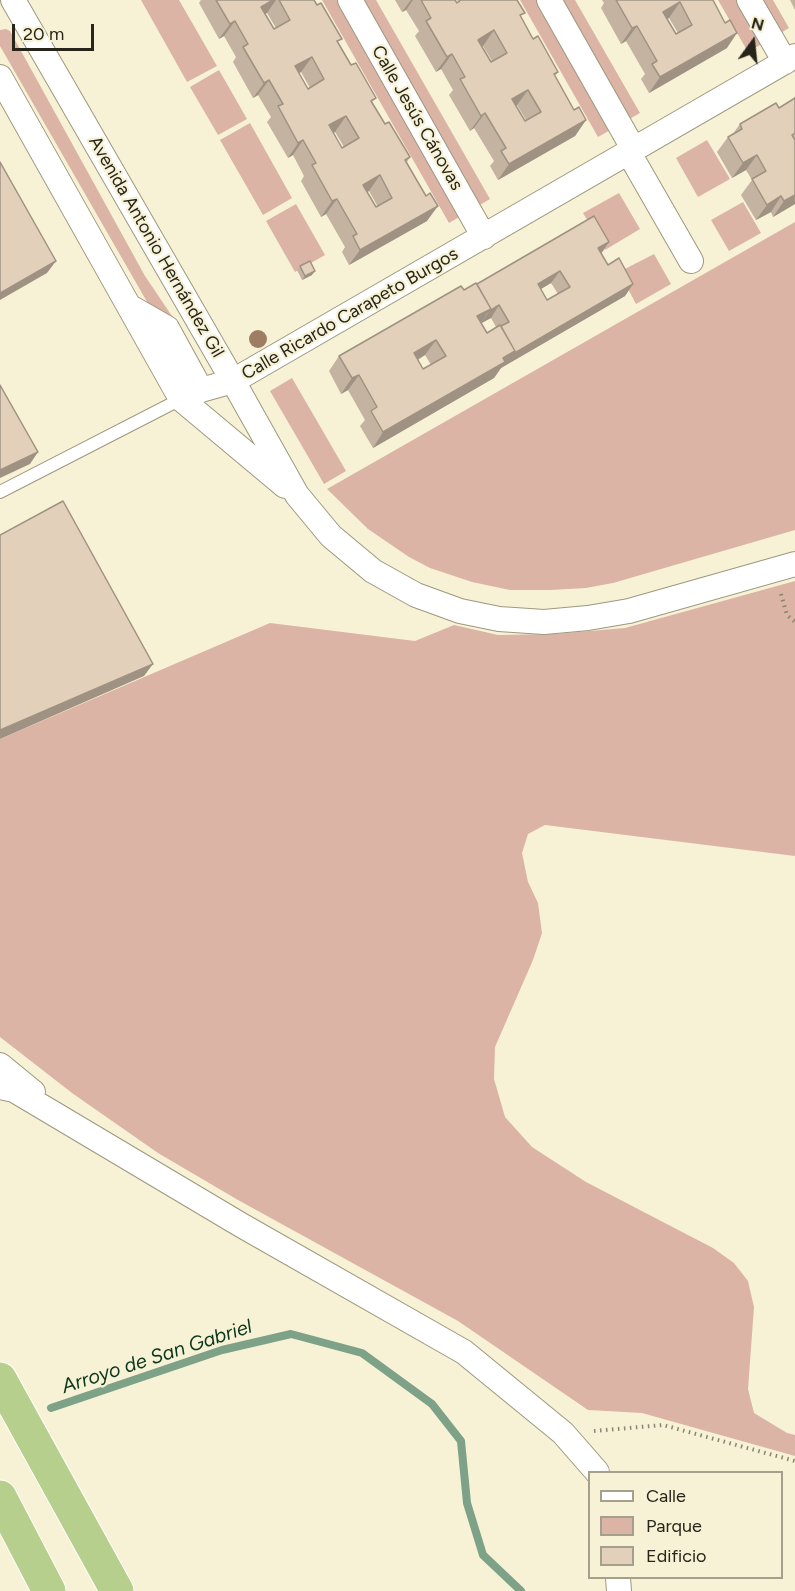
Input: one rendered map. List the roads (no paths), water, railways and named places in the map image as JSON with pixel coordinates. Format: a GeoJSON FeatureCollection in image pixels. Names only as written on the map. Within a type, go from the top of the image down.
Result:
{"type":"FeatureCollection","features":[{"type":"Feature","properties":{"kind":"highway"},"geometry":{"type":"LineString","coordinates":[[0,1379],[117,1591]]}},
{"type":"Feature","properties":{"kind":"highway"},"geometry":{"type":"LineString","coordinates":[[0,1497],[49,1591]]}},
{"type":"Feature","properties":{"kind":"street"},"geometry":{"type":"LineString","coordinates":[[0,7],[13,0]]}},
{"type":"Feature","properties":{"kind":"street","name":"Avenida Antonio Hernández Gil"},"geometry":{"type":"LineString","coordinates":[[13,0],[297,495]]}},
{"type":"Feature","properties":{"kind":"street","name":"Calle Jesús Cánovas"},"geometry":{"type":"LineString","coordinates":[[350,0],[484,237]]}},
{"type":"Feature","properties":{"kind":"street"},"geometry":{"type":"LineString","coordinates":[[549,0],[691,261]]}},
{"type":"Feature","properties":{"kind":"street"},"geometry":{"type":"LineString","coordinates":[[749,0],[790,59]]}},
{"type":"Feature","properties":{"kind":"street","name":"Calle Ricardo Carapeto Burgos"},"geometry":{"type":"LineString","coordinates":[[191,394],[233,381],[790,59]]}},
{"type":"Feature","properties":{"kind":"street","name":"Avenida Antonio Hernández Gil"},"geometry":{"type":"LineString","coordinates":[[0,77],[130,306],[191,394],[297,495],[331,536],[373,571],[416,595],[459,611],[499,619],[544,622],[629,611],[795,564]]}},
{"type":"Feature","properties":{"kind":"street"},"geometry":{"type":"LineString","coordinates":[[0,1065],[68,1120]]}},
{"type":"Feature","properties":{"kind":"street"},"geometry":{"type":"LineString","coordinates":[[0,1087],[14,1090],[68,1120],[241,1225],[464,1352],[563,1433],[595,1471]]}},
{"type":"Feature","properties":{"kind":"lane","name":"Calle Ricardo Carapeto Burgos"},"geometry":{"type":"LineString","coordinates":[[0,492],[191,394]]}},
{"type":"Feature","properties":{"kind":"waterway","name":"Arroyo de San Gabriel"},"geometry":{"type":"LineString","coordinates":[[51,1408],[222,1350],[291,1334],[362,1353],[432,1404],[461,1441],[467,1503],[483,1555],[521,1591]]}}]}
